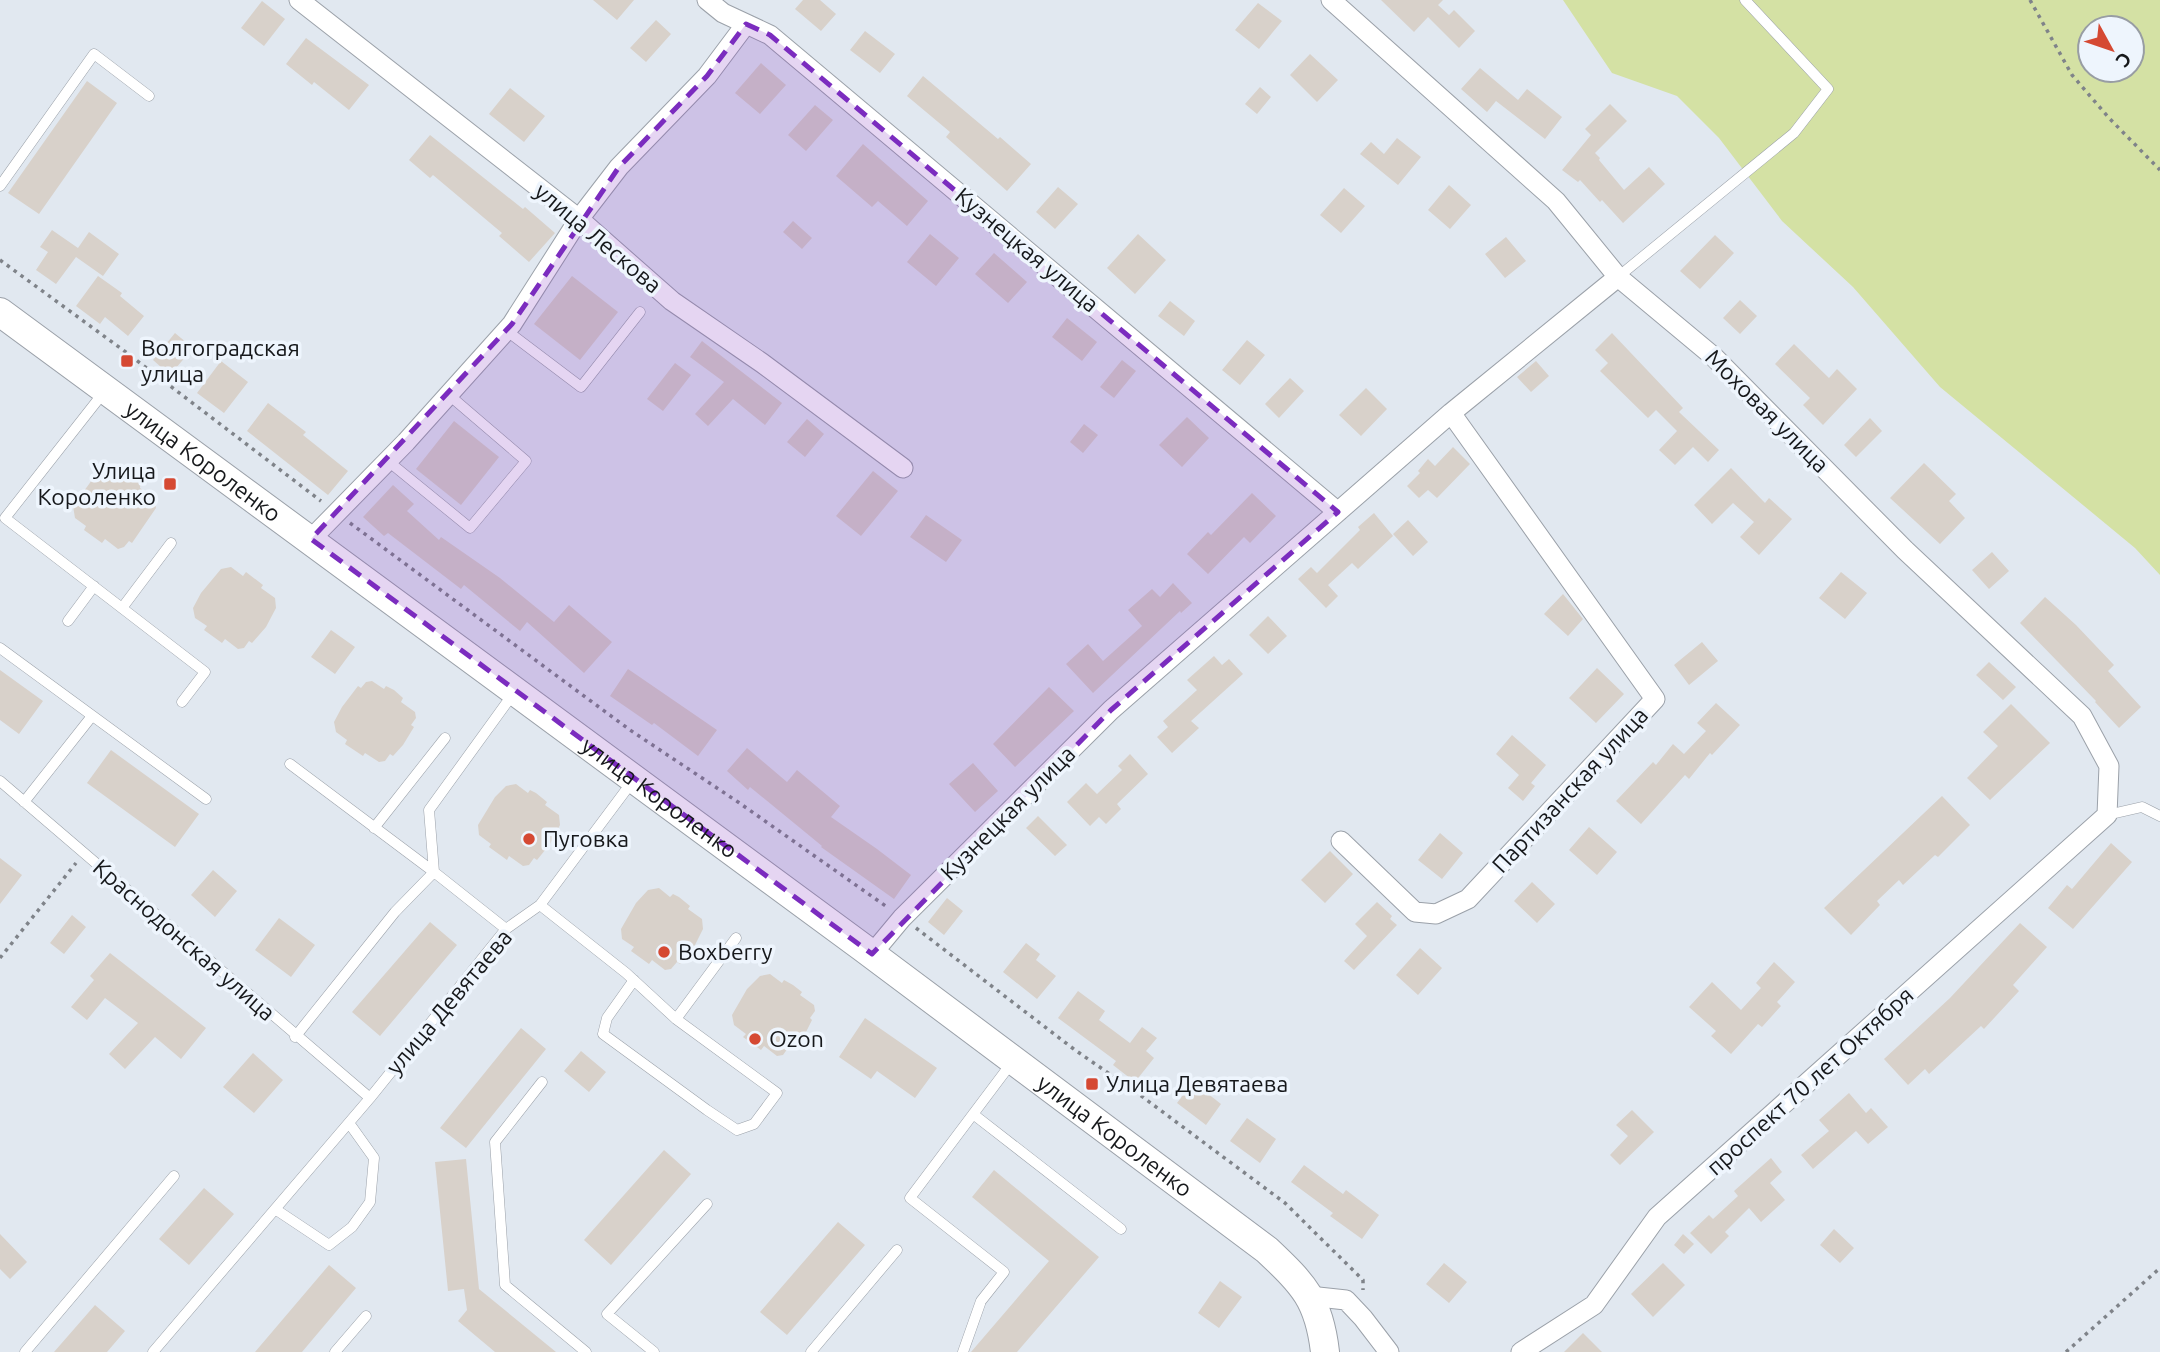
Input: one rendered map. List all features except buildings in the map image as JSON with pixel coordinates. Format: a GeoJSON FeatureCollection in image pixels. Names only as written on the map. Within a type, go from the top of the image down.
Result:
{"type":"FeatureCollection","features":[{"type":"Feature","properties":{"kind":"street","name":"улица Лескова"},"geometry":{"type":"LineString","coordinates":[[299,0],[579,219],[672,301],[762,363],[903,468]]}},
{"type":"Feature","properties":{"kind":"street","name":"Кузнецкая улица"},"geometry":{"type":"LineString","coordinates":[[708,0],[723,13],[770,35],[1338,512]]}},
{"type":"Feature","properties":{"kind":"street","name":"Моховая улица"},"geometry":{"type":"LineString","coordinates":[[1331,0],[1556,201],[1618,277],[1714,357],[1905,550],[2082,716],[2109,766],[2108,815]]}},
{"type":"Feature","properties":{"kind":"street"},"geometry":{"type":"LineString","coordinates":[[311,539],[388,461],[507,331],[579,219],[619,167],[707,76],[746,24]]}},
{"type":"Feature","properties":{"kind":"street","name":"Кузнецкая улица"},"geometry":{"type":"LineString","coordinates":[[872,954],[902,918],[1111,710],[1451,414],[1618,277]]}},
{"type":"Feature","properties":{"kind":"street","name":"улица Короленко"},"geometry":{"type":"LineString","coordinates":[[0,312],[872,954],[1266,1250],[1294,1276],[1309,1296]]}},
{"type":"Feature","properties":{"kind":"street","name":"Партизанская улица"},"geometry":{"type":"LineString","coordinates":[[1341,841],[1415,912],[1436,914],[1468,899],[1655,699],[1451,414]]}},
{"type":"Feature","properties":{"kind":"street","name":"проспект 70 лет Октября"},"geometry":{"type":"LineString","coordinates":[[1521,1352],[1594,1305],[1657,1217],[2108,815]]}},
{"type":"Feature","properties":{"kind":"street"},"geometry":{"type":"LineString","coordinates":[[1309,1296],[1346,1300],[1389,1352]]}},
{"type":"Feature","properties":{"kind":"street"},"geometry":{"type":"LineString","coordinates":[[1309,1296],[1321,1322],[1325,1352]]}},
{"type":"Feature","properties":{"kind":"lane"},"geometry":{"type":"LineString","coordinates":[[1618,277],[1794,133],[1828,89],[1745,0]]}},
{"type":"Feature","properties":{"kind":"lane"},"geometry":{"type":"LineString","coordinates":[[0,186],[94,54],[149,96]]}},
{"type":"Feature","properties":{"kind":"lane"},"geometry":{"type":"LineString","coordinates":[[507,331],[581,387],[640,312]]}},
{"type":"Feature","properties":{"kind":"lane"},"geometry":{"type":"LineString","coordinates":[[106,389],[2,519],[205,672],[182,702]]}},
{"type":"Feature","properties":{"kind":"lane"},"geometry":{"type":"LineString","coordinates":[[388,461],[470,528],[526,461],[449,395]]}},
{"type":"Feature","properties":{"kind":"lane"},"geometry":{"type":"LineString","coordinates":[[122,608],[171,543]]}},
{"type":"Feature","properties":{"kind":"lane"},"geometry":{"type":"LineString","coordinates":[[68,621],[94,586]]}},
{"type":"Feature","properties":{"kind":"lane"},"geometry":{"type":"LineString","coordinates":[[0,648],[205,799]]}},
{"type":"Feature","properties":{"kind":"lane"},"geometry":{"type":"LineString","coordinates":[[295,1037],[395,912],[434,872],[429,810],[516,691]]}},
{"type":"Feature","properties":{"kind":"lane"},"geometry":{"type":"LineString","coordinates":[[24,802],[92,716]]}},
{"type":"Feature","properties":{"kind":"lane"},"geometry":{"type":"LineString","coordinates":[[374,828],[445,738]]}},
{"type":"Feature","properties":{"kind":"lane"},"geometry":{"type":"LineString","coordinates":[[290,764],[506,929]]}},
{"type":"Feature","properties":{"kind":"lane","name":"улица Девятаева"},"geometry":{"type":"LineString","coordinates":[[153,1352],[370,1098],[506,929],[540,905],[635,779]]}},
{"type":"Feature","properties":{"kind":"lane","name":"Краснодонская улица"},"geometry":{"type":"LineString","coordinates":[[0,781],[295,1037],[370,1098]]}},
{"type":"Feature","properties":{"kind":"lane"},"geometry":{"type":"LineString","coordinates":[[2108,815],[2142,807],[2160,816]]}},
{"type":"Feature","properties":{"kind":"lane"},"geometry":{"type":"LineString","coordinates":[[540,905],[634,981],[676,1019],[777,1093],[754,1124],[737,1130],[603,1034],[607,1018],[634,981]]}},
{"type":"Feature","properties":{"kind":"lane"},"geometry":{"type":"LineString","coordinates":[[676,1019],[736,938]]}},
{"type":"Feature","properties":{"kind":"lane"},"geometry":{"type":"LineString","coordinates":[[963,1352],[981,1301],[1004,1272],[910,1198],[1013,1060]]}},
{"type":"Feature","properties":{"kind":"lane"},"geometry":{"type":"LineString","coordinates":[[542,1082],[495,1142],[505,1285],[586,1352]]}},
{"type":"Feature","properties":{"kind":"lane"},"geometry":{"type":"LineString","coordinates":[[973,1114],[1121,1229]]}},
{"type":"Feature","properties":{"kind":"lane"},"geometry":{"type":"LineString","coordinates":[[275,1209],[329,1245],[352,1227],[370,1202],[374,1158],[349,1123]]}},
{"type":"Feature","properties":{"kind":"lane"},"geometry":{"type":"LineString","coordinates":[[25,1352],[174,1176]]}},
{"type":"Feature","properties":{"kind":"lane"},"geometry":{"type":"LineString","coordinates":[[654,1352],[607,1314],[708,1204]]}},
{"type":"Feature","properties":{"kind":"lane"},"geometry":{"type":"LineString","coordinates":[[811,1352],[897,1250]]}},
{"type":"Feature","properties":{"kind":"lane"},"geometry":{"type":"LineString","coordinates":[[335,1352],[366,1316]]}},
{"type":"Feature","properties":{"kind":"path"},"geometry":{"type":"LineString","coordinates":[[2030,0],[2072,75],[2160,170]]}},
{"type":"Feature","properties":{"kind":"path"},"geometry":{"type":"LineString","coordinates":[[0,260],[630,730],[738,802],[902,918],[1075,1050],[1285,1203],[1363,1280],[1363,1318]]}},
{"type":"Feature","properties":{"kind":"path"},"geometry":{"type":"LineString","coordinates":[[0,958],[84,854]]}},
{"type":"Feature","properties":{"kind":"path"},"geometry":{"type":"LineString","coordinates":[[2066,1352],[2160,1268]]}},
{"type":"Feature","properties":{"kind":"highlighted area"},"geometry":{"type":"Polygon","coordinates":[[[746,24],[770,35],[1338,512],[1111,710],[872,954],[311,539],[512,324],[619,167],[707,76],[746,24]]]}},
{"type":"Feature","properties":{"kind":"green space"},"geometry":{"type":"Polygon","coordinates":[[[1563,0],[2160,0],[2160,575],[2135,548],[1940,387],[1853,287],[1782,221],[1719,138],[1677,96],[1612,73],[1563,0]]]}},
{"type":"Feature","properties":{"kind":"place","name":"Волгоградская улица"},"geometry":{"type":"Point","coordinates":[127,361]}},
{"type":"Feature","properties":{"kind":"place","name":"Улица Короленко"},"geometry":{"type":"Point","coordinates":[170,484]}},
{"type":"Feature","properties":{"kind":"place","name":"Пуговка"},"geometry":{"type":"Point","coordinates":[529,839]}},
{"type":"Feature","properties":{"kind":"place","name":"Boxberry"},"geometry":{"type":"Point","coordinates":[664,952]}},
{"type":"Feature","properties":{"kind":"place","name":"Ozon"},"geometry":{"type":"Point","coordinates":[755,1039]}},
{"type":"Feature","properties":{"kind":"place","name":"Улица Девятаева"},"geometry":{"type":"Point","coordinates":[1092,1084]}}]}
